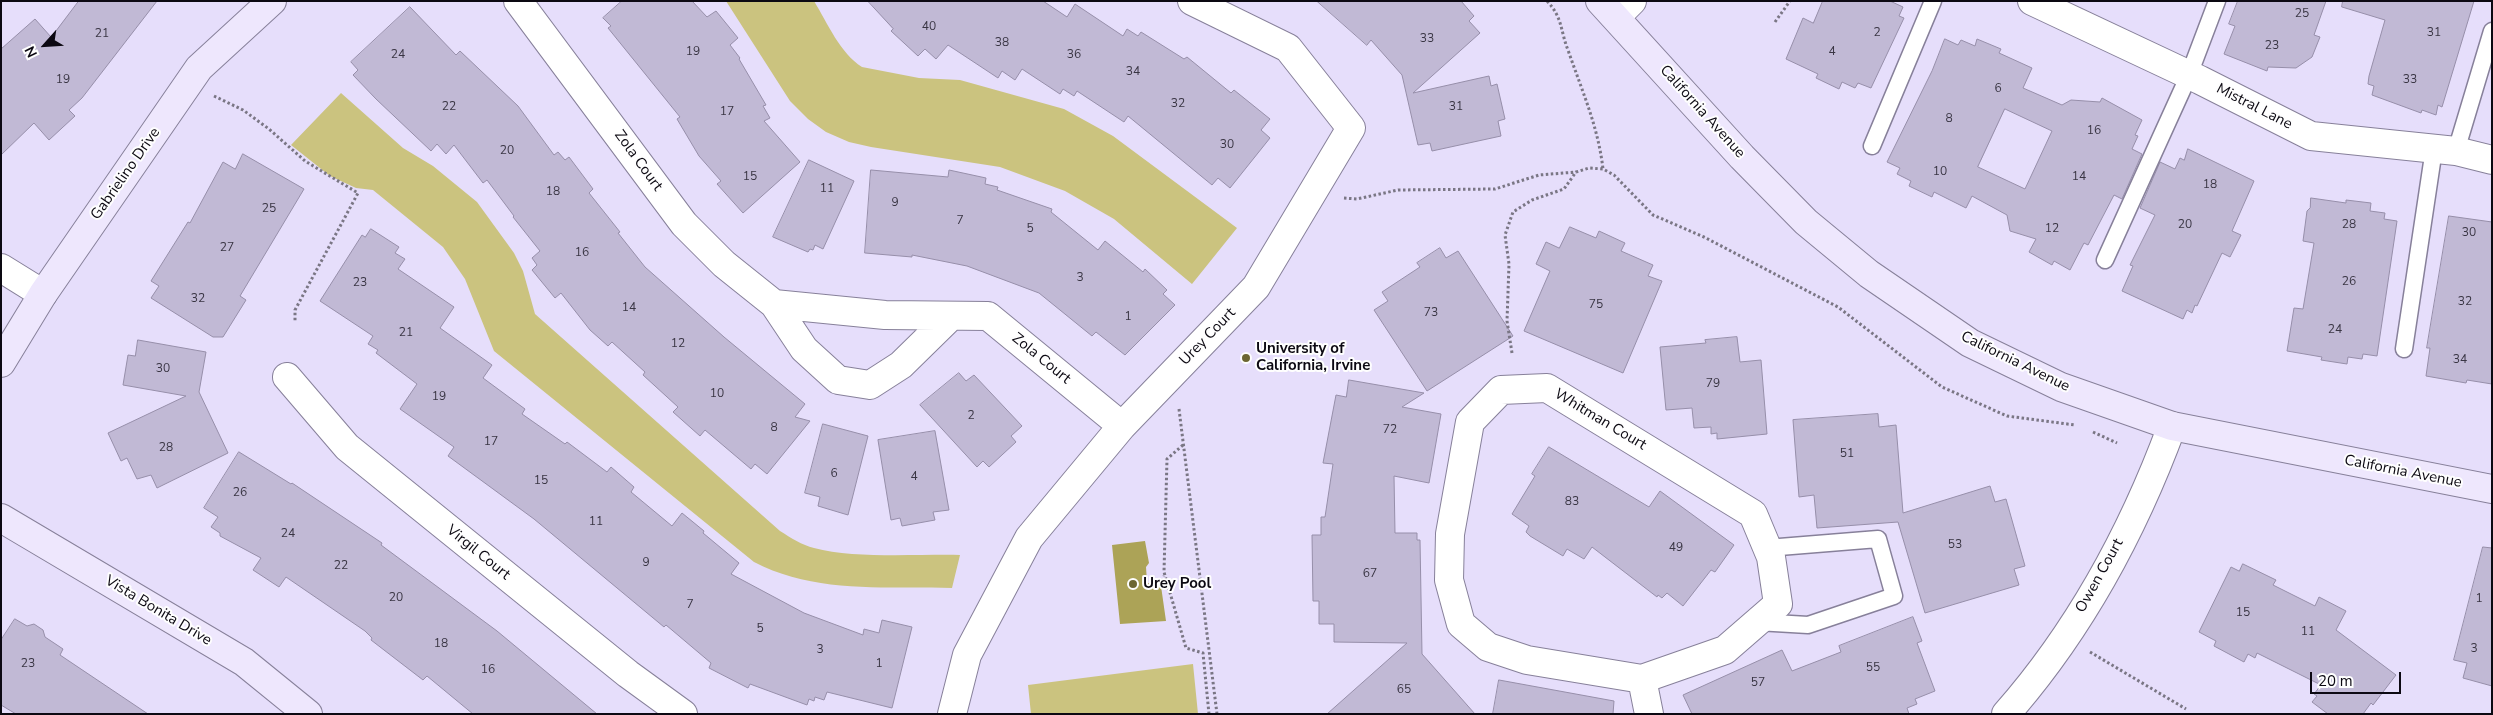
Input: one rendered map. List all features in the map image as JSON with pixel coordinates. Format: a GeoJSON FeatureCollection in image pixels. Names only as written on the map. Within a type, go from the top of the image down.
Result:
{"type":"FeatureCollection","features":[{"type":"Feature","properties":{"kind":"street","name":"Gabrielino Drive"},"geometry":{"type":"LineString","coordinates":[[1,363],[43,294],[199,68],[272,1]]}},
{"type":"Feature","properties":{"kind":"street","name":"Zola Court"},"geometry":{"type":"LineString","coordinates":[[518,1],[684,224],[724,264],[774,304],[804,349],[838,380],[870,385],[901,365],[951,316]]}},
{"type":"Feature","properties":{"kind":"street","name":"Urey Court"},"geometry":{"type":"LineString","coordinates":[[952,714],[967,654],[1029,538],[1122,426],[1256,287],[1351,128],[1288,48],[1192,1]]}},
{"type":"Feature","properties":{"kind":"street","name":"Mistral Lane"},"geometry":{"type":"LineString","coordinates":[[2032,1],[2189,75],[2311,136],[2445,150],[2492,160]]}},
{"type":"Feature","properties":{"kind":"street","name":"California Avenue"},"geometry":{"type":"LineString","coordinates":[[1616,6],[1748,163],[1806,222],[1868,274],[1970,343],[2061,387],[2172,426],[2492,489]]}},
{"type":"Feature","properties":{"kind":"street"},"geometry":{"type":"LineString","coordinates":[[1,268],[43,294]]}},
{"type":"Feature","properties":{"kind":"street","name":"Zola Court"},"geometry":{"type":"LineString","coordinates":[[774,304],[885,315],[988,316],[1122,426]]}},
{"type":"Feature","properties":{"kind":"street","name":"Virgil Court"},"geometry":{"type":"LineString","coordinates":[[287,377],[347,447],[628,674],[683,714]]}},
{"type":"Feature","properties":{"kind":"street","name":"Whitman Court"},"geometry":{"type":"LineString","coordinates":[[1547,388],[1752,514],[1771,557],[1778,604],[1758,622],[1725,650],[1642,679],[1527,660],[1488,647],[1461,624],[1449,580],[1450,534],[1470,422],[1501,390],[1547,388]]}},
{"type":"Feature","properties":{"kind":"street","name":"Owen Court"},"geometry":{"type":"LineString","coordinates":[[2006,714],[2044,668],[2103,576],[2160,458],[2172,426]]}},
{"type":"Feature","properties":{"kind":"street","name":"Vista Bonita Drive"},"geometry":{"type":"LineString","coordinates":[[1,518],[244,662],[308,714]]}},
{"type":"Feature","properties":{"kind":"street"},"geometry":{"type":"LineString","coordinates":[[1642,679],[1649,714]]}},
{"type":"Feature","properties":{"kind":"lane"},"geometry":{"type":"LineString","coordinates":[[1872,146],[1934,1]]}},
{"type":"Feature","properties":{"kind":"lane"},"geometry":{"type":"LineString","coordinates":[[2105,260],[2189,75],[2217,1]]}},
{"type":"Feature","properties":{"kind":"lane"},"geometry":{"type":"LineString","coordinates":[[2404,349],[2445,150],[2492,31]]}},
{"type":"Feature","properties":{"kind":"lane"},"geometry":{"type":"LineString","coordinates":[[1758,622],[1808,625],[1894,596],[1878,539],[1767,548]]}},
{"type":"Feature","properties":{"kind":"path"},"geometry":{"type":"LineString","coordinates":[[1547,1],[1561,19],[1566,48],[1600,140],[1603,169]]}},
{"type":"Feature","properties":{"kind":"path"},"geometry":{"type":"LineString","coordinates":[[1775,22],[1790,1]]}},
{"type":"Feature","properties":{"kind":"path"},"geometry":{"type":"LineString","coordinates":[[213,95],[243,110],[305,161],[358,194],[295,310],[295,322]]}},
{"type":"Feature","properties":{"kind":"path"},"geometry":{"type":"LineString","coordinates":[[1344,198],[1357,199],[1398,190],[1495,189],[1539,175],[1576,172],[1589,168],[1603,169],[1614,175],[1653,215],[1704,237],[1838,308],[1942,387],[2007,416],[2080,426]]}},
{"type":"Feature","properties":{"kind":"path"},"geometry":{"type":"LineString","coordinates":[[1512,353],[1507,321],[1509,264],[1505,235],[1513,212],[1532,200],[1564,189],[1576,172]]}},
{"type":"Feature","properties":{"kind":"path"},"geometry":{"type":"LineString","coordinates":[[1174,371],[1217,714]]}},
{"type":"Feature","properties":{"kind":"path"},"geometry":{"type":"LineString","coordinates":[[2087,429],[2117,443]]}},
{"type":"Feature","properties":{"kind":"path"},"geometry":{"type":"LineString","coordinates":[[1184,445],[1167,460],[1165,576],[1186,648],[1203,653],[1210,714]]}},
{"type":"Feature","properties":{"kind":"path"},"geometry":{"type":"LineString","coordinates":[[1160,586],[1165,576]]}},
{"type":"Feature","properties":{"kind":"path"},"geometry":{"type":"LineString","coordinates":[[2090,652],[2186,709]]}},
{"type":"Feature","properties":{"kind":"shaded area","name":"University of California, Irvine"},"geometry":{"type":"Polygon","coordinates":[[[1,1],[2492,1],[2492,714],[1,714],[1,1]]]}},
{"type":"Feature","properties":{"kind":"shaded area"},"geometry":{"type":"Polygon","coordinates":[[[726,1],[814,1],[841,46],[862,67],[919,78],[960,80],[1064,109],[1113,136],[1237,228],[1192,284],[1114,219],[1065,191],[1000,167],[871,147],[849,142],[826,132],[808,119],[790,101],[726,1]]]}},
{"type":"Feature","properties":{"kind":"shaded area"},"geometry":{"type":"Polygon","coordinates":[[[341,93],[403,148],[433,166],[477,202],[514,253],[523,271],[535,314],[780,531],[805,545],[848,554],[960,555],[952,588],[826,584],[777,572],[754,562],[494,351],[465,279],[443,247],[373,190],[356,188],[330,176],[291,145],[341,93]]]}},
{"type":"Feature","properties":{"kind":"shaded area","name":"Urey Pool"},"geometry":{"type":"Polygon","coordinates":[[[1145,541],[1149,563],[1146,567],[1147,582],[1153,587],[1161,586],[1166,621],[1120,624],[1112,545],[1145,541]]]}},
{"type":"Feature","properties":{"kind":"shaded area"},"geometry":{"type":"Polygon","coordinates":[[[1193,664],[1198,714],[1031,714],[1028,685],[1193,664]]]}},
{"type":"Feature","properties":{"kind":"building"},"geometry":{"type":"Polygon","coordinates":[[[79,1],[157,1],[82,98],[69,110],[75,116],[49,140],[34,123],[1,155],[1,49],[35,19],[51,37],[79,1]]]}},
{"type":"Feature","properties":{"kind":"building"},"geometry":{"type":"Polygon","coordinates":[[[622,1],[692,1],[707,17],[716,11],[738,38],[730,45],[740,58],[766,105],[763,106],[770,118],[764,121],[800,162],[743,213],[717,184],[721,181],[699,156],[677,119],[680,117],[608,28],[611,26],[603,18],[622,1]]]}},
{"type":"Feature","properties":{"kind":"building"},"geometry":{"type":"Polygon","coordinates":[[[868,1],[1043,1],[1067,17],[1075,4],[1123,36],[1127,29],[1138,36],[1141,32],[1184,59],[1187,57],[1231,93],[1234,90],[1270,119],[1261,130],[1270,138],[1230,188],[1218,178],[1212,185],[1128,116],[1124,122],[1077,91],[1074,96],[1063,89],[1060,94],[1022,69],[1015,80],[1002,71],[998,78],[948,45],[936,59],[925,49],[918,56],[891,31],[893,29],[868,1]]]}},
{"type":"Feature","properties":{"kind":"building"},"geometry":{"type":"Polygon","coordinates":[[[1317,1],[1461,1],[1474,16],[1469,21],[1480,33],[1413,93],[1489,76],[1491,86],[1497,84],[1505,119],[1498,121],[1501,136],[1432,151],[1430,143],[1418,145],[1402,75],[1371,40],[1367,45],[1317,1]]]}},
{"type":"Feature","properties":{"kind":"building"},"geometry":{"type":"Polygon","coordinates":[[[1823,1],[1890,1],[1903,7],[1899,16],[1904,18],[1871,88],[1858,83],[1855,88],[1842,82],[1839,89],[1816,78],[1818,74],[1786,59],[1803,18],[1813,23],[1823,1]]]}},
{"type":"Feature","properties":{"kind":"building"},"geometry":{"type":"Polygon","coordinates":[[[2238,1],[2326,1],[2314,35],[2320,37],[2312,57],[2296,68],[2268,67],[2267,71],[2224,54],[2235,26],[2229,24],[2238,1]]]}},
{"type":"Feature","properties":{"kind":"building"},"geometry":{"type":"Polygon","coordinates":[[[2343,1],[2474,1],[2442,107],[2438,105],[2436,115],[2422,110],[2421,113],[2372,95],[2374,86],[2368,84],[2369,76],[2385,20],[2342,7],[2343,1]]]}},
{"type":"Feature","properties":{"kind":"building"},"geometry":{"type":"Polygon","coordinates":[[[410,7],[456,55],[460,51],[518,106],[554,155],[558,152],[565,160],[569,157],[593,189],[589,193],[645,267],[724,337],[805,404],[795,417],[810,421],[767,474],[755,464],[751,469],[705,430],[700,436],[673,412],[678,407],[643,375],[645,372],[612,342],[608,346],[590,330],[561,293],[555,298],[532,270],[537,265],[532,258],[540,251],[487,180],[483,183],[454,145],[446,154],[437,144],[431,151],[353,75],[358,70],[351,62],[410,7]]]}},
{"type":"Feature","properties":{"kind":"building"},"geometry":{"type":"Polygon","coordinates":[[[1945,39],[1958,45],[1961,40],[1975,46],[1977,39],[2001,49],[1999,53],[2032,68],[2023,88],[2062,105],[2071,100],[2100,102],[2102,98],[2142,120],[2135,135],[2138,136],[2132,149],[2142,154],[2122,199],[2114,195],[2088,245],[2084,243],[2070,270],[2054,261],[2052,265],[2029,252],[2036,239],[2010,231],[2007,215],[1972,196],[1966,208],[1934,192],[1932,197],[1909,186],[1911,181],[1897,174],[1900,168],[1887,162],[1932,71],[1945,39]],[[2005,109],[1978,167],[2025,189],[2052,131],[2005,109]]]}},
{"type":"Feature","properties":{"kind":"building"},"geometry":{"type":"Polygon","coordinates":[[[2188,149],[2254,181],[2232,231],[2241,235],[2230,257],[2222,253],[2197,306],[2195,305],[2192,313],[2187,310],[2183,319],[2122,291],[2133,266],[2130,265],[2155,215],[2140,208],[2160,162],[2175,169],[2180,158],[2184,160],[2188,149]]]}},
{"type":"Feature","properties":{"kind":"building"},"geometry":{"type":"Polygon","coordinates":[[[243,154],[304,189],[240,296],[246,300],[223,337],[213,337],[151,298],[159,286],[151,281],[188,222],[190,223],[223,162],[235,169],[243,154]]]}},
{"type":"Feature","properties":{"kind":"building"},"geometry":{"type":"Polygon","coordinates":[[[809,160],[854,181],[823,249],[815,245],[813,250],[810,249],[808,252],[773,237],[809,160]]]}},
{"type":"Feature","properties":{"kind":"building"},"geometry":{"type":"Polygon","coordinates":[[[871,170],[948,177],[949,170],[986,178],[985,184],[998,187],[997,190],[1052,209],[1051,212],[1098,250],[1105,241],[1143,272],[1145,269],[1167,290],[1163,294],[1175,305],[1125,355],[1096,332],[1092,336],[1039,293],[967,266],[912,255],[912,257],[865,253],[871,170]]]}},
{"type":"Feature","properties":{"kind":"building"},"geometry":{"type":"Polygon","coordinates":[[[2311,198],[2346,203],[2346,200],[2371,203],[2370,211],[2385,213],[2384,219],[2397,221],[2377,356],[2363,354],[2362,359],[2348,357],[2347,364],[2321,360],[2322,357],[2287,351],[2294,308],[2303,309],[2314,243],[2303,241],[2307,211],[2310,208],[2311,198]]]}},
{"type":"Feature","properties":{"kind":"building"},"geometry":{"type":"Polygon","coordinates":[[[2449,216],[2492,222],[2492,384],[2467,380],[2466,383],[2426,376],[2430,348],[2427,348],[2449,216]]]}},
{"type":"Feature","properties":{"kind":"building"},"geometry":{"type":"Polygon","coordinates":[[[1570,227],[1596,238],[1599,231],[1625,243],[1621,251],[1653,265],[1648,276],[1662,281],[1623,373],[1524,331],[1550,271],[1536,264],[1546,242],[1559,248],[1570,227]]]}},
{"type":"Feature","properties":{"kind":"building"},"geometry":{"type":"Polygon","coordinates":[[[371,229],[399,247],[395,253],[405,259],[398,269],[454,307],[440,328],[492,365],[483,378],[525,409],[522,414],[565,444],[567,442],[607,472],[611,467],[634,487],[631,492],[672,526],[682,513],[739,563],[731,574],[804,613],[863,635],[864,629],[879,633],[882,620],[912,627],[892,708],[827,692],[824,700],[815,697],[814,701],[809,699],[807,705],[750,684],[748,688],[709,668],[711,663],[666,625],[664,627],[534,519],[448,456],[454,447],[400,409],[417,384],[376,353],[378,350],[368,344],[373,336],[320,301],[362,235],[365,237],[371,229]]]}},
{"type":"Feature","properties":{"kind":"building"},"geometry":{"type":"Polygon","coordinates":[[[1440,248],[1446,258],[1458,251],[1513,336],[1427,391],[1374,310],[1388,301],[1382,292],[1420,267],[1417,263],[1440,248]]]}},
{"type":"Feature","properties":{"kind":"building"},"geometry":{"type":"Polygon","coordinates":[[[1737,337],[1740,362],[1761,360],[1767,434],[1717,439],[1717,433],[1711,434],[1711,427],[1694,428],[1692,408],[1666,410],[1660,347],[1706,343],[1705,340],[1737,337]]]}},
{"type":"Feature","properties":{"kind":"building"},"geometry":{"type":"Polygon","coordinates":[[[138,340],[206,352],[199,392],[228,453],[157,488],[151,475],[137,479],[127,458],[121,461],[108,433],[186,396],[123,385],[128,355],[135,356],[138,340]]]}},
{"type":"Feature","properties":{"kind":"building"},"geometry":{"type":"Polygon","coordinates":[[[959,373],[966,381],[974,375],[1022,426],[1011,436],[1016,442],[989,467],[983,461],[977,467],[920,405],[959,373]]]}},
{"type":"Feature","properties":{"kind":"building"},"geometry":{"type":"Polygon","coordinates":[[[1349,380],[1424,393],[1402,407],[1441,414],[1429,483],[1394,476],[1395,533],[1417,533],[1417,540],[1420,540],[1422,654],[1475,714],[1327,714],[1407,643],[1334,642],[1334,624],[1319,624],[1319,601],[1313,601],[1312,535],[1321,535],[1321,517],[1325,517],[1333,464],[1323,463],[1336,395],[1346,397],[1349,380]]]}},
{"type":"Feature","properties":{"kind":"building"},"geometry":{"type":"Polygon","coordinates":[[[1878,414],[1879,427],[1896,425],[1903,513],[1990,486],[1995,502],[2006,499],[2025,566],[2014,569],[2019,585],[1925,613],[1898,522],[1817,528],[1814,495],[1799,497],[1793,420],[1878,414]]]}},
{"type":"Feature","properties":{"kind":"building"},"geometry":{"type":"Polygon","coordinates":[[[823,424],[868,436],[848,515],[818,506],[820,497],[805,493],[823,424]]]}},
{"type":"Feature","properties":{"kind":"building"},"geometry":{"type":"Polygon","coordinates":[[[935,431],[949,510],[933,512],[935,520],[902,526],[900,518],[891,520],[878,440],[935,431]]]}},
{"type":"Feature","properties":{"kind":"building"},"geometry":{"type":"Polygon","coordinates":[[[1549,447],[1649,507],[1660,491],[1734,545],[1715,572],[1711,570],[1683,606],[1667,593],[1662,598],[1658,595],[1657,597],[1592,547],[1584,559],[1567,549],[1563,556],[1530,536],[1526,532],[1529,526],[1512,514],[1535,476],[1532,474],[1549,447]]]}},
{"type":"Feature","properties":{"kind":"building"},"geometry":{"type":"Polygon","coordinates":[[[239,452],[292,483],[382,543],[381,545],[497,631],[597,714],[473,714],[427,676],[423,680],[371,640],[372,638],[365,631],[286,577],[279,587],[253,570],[261,558],[220,536],[220,533],[211,527],[218,517],[204,508],[239,452]]]}},
{"type":"Feature","properties":{"kind":"building"},"geometry":{"type":"Polygon","coordinates":[[[2483,547],[2492,548],[2492,686],[2463,678],[2467,663],[2454,660],[2483,547]]]}},
{"type":"Feature","properties":{"kind":"building"},"geometry":{"type":"Polygon","coordinates":[[[2243,564],[2276,580],[2273,585],[2315,606],[2319,597],[2346,611],[2336,630],[2396,675],[2373,705],[2371,703],[2363,714],[2328,714],[2312,702],[2317,696],[2314,694],[2321,685],[2257,653],[2255,658],[2248,654],[2244,662],[2214,646],[2216,641],[2199,632],[2231,567],[2239,571],[2243,564]]]}},
{"type":"Feature","properties":{"kind":"building"},"geometry":{"type":"Polygon","coordinates":[[[1913,617],[1922,641],[1917,643],[1935,691],[1915,699],[1917,704],[1907,708],[1909,714],[1692,714],[1683,695],[1782,650],[1792,671],[1841,652],[1839,646],[1913,617]]]}},
{"type":"Feature","properties":{"kind":"building"},"geometry":{"type":"Polygon","coordinates":[[[15,619],[27,626],[34,624],[43,630],[45,637],[63,649],[60,655],[148,714],[16,714],[1,705],[1,640],[15,619]]]}},
{"type":"Feature","properties":{"kind":"building"},"geometry":{"type":"Polygon","coordinates":[[[1499,680],[1614,701],[1613,714],[1493,714],[1499,680]]]}},
{"type":"Feature","properties":{"kind":"place","name":"University of California, Irvine"},"geometry":{"type":"Point","coordinates":[1246,358]}},
{"type":"Feature","properties":{"kind":"place","name":"Urey Pool"},"geometry":{"type":"Point","coordinates":[1133,584]}}]}
